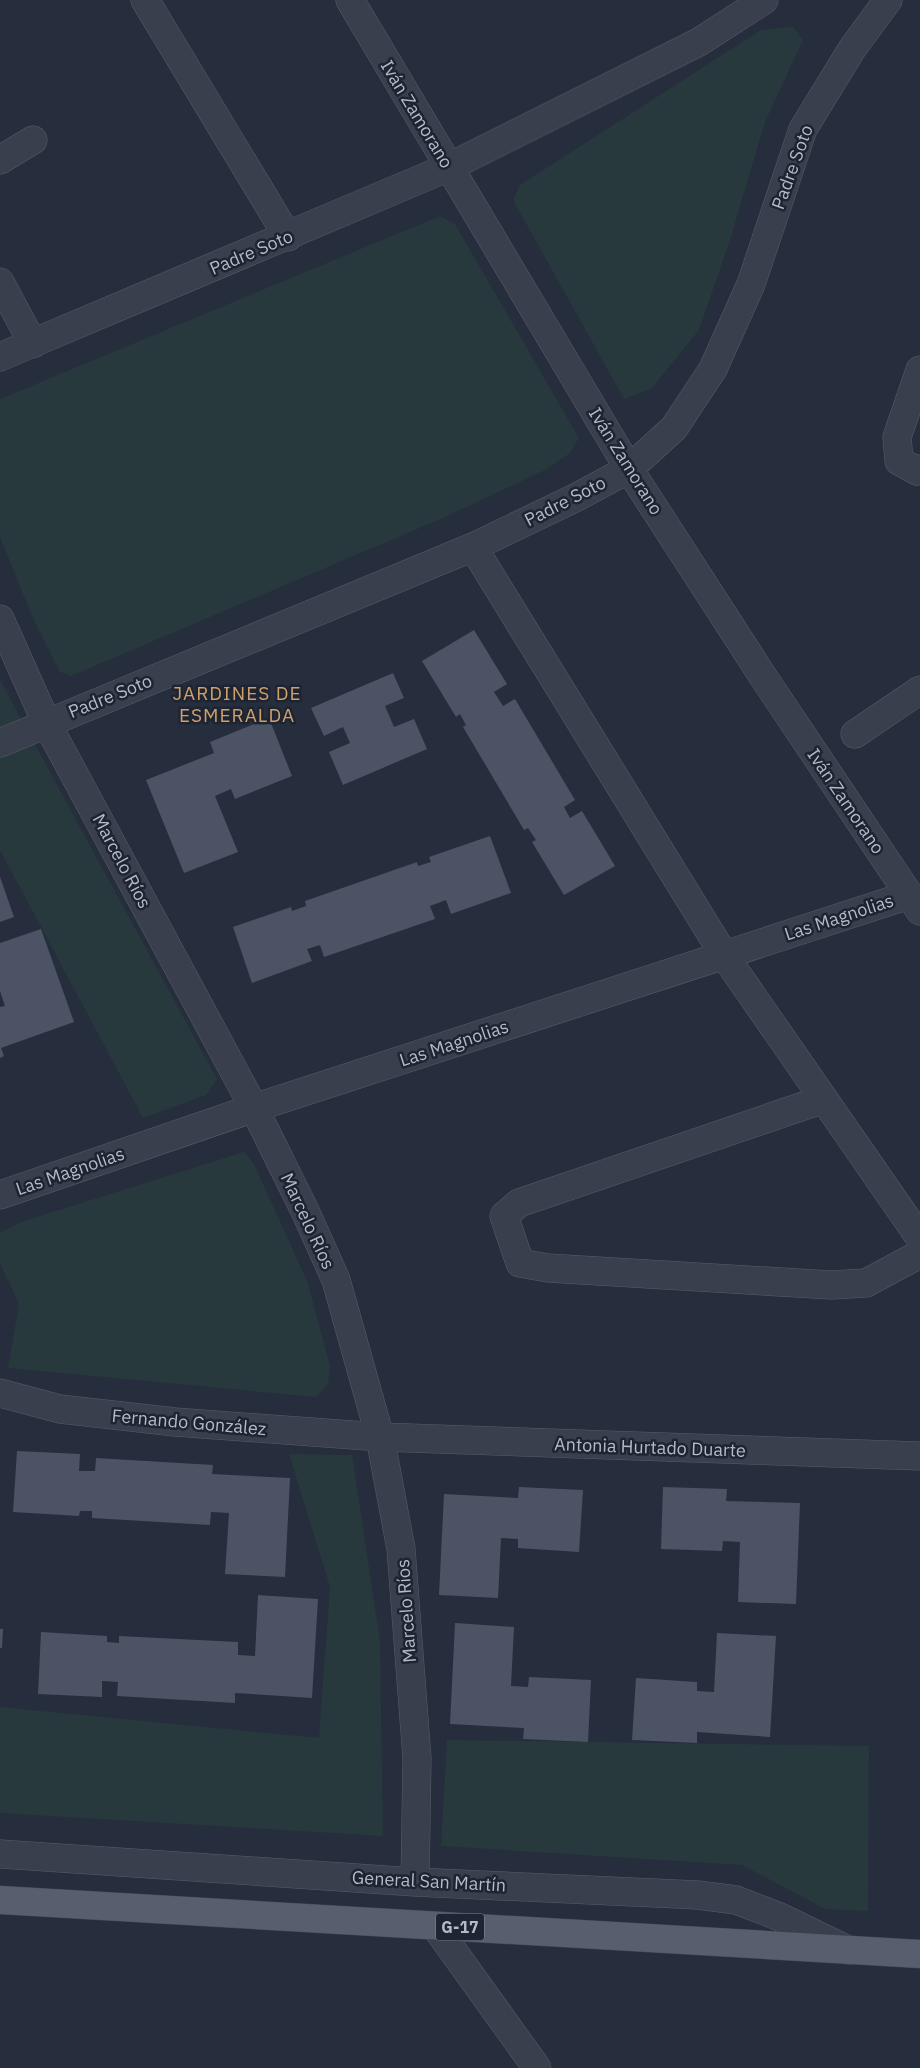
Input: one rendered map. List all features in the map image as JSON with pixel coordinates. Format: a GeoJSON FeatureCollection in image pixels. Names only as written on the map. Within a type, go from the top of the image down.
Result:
{"type":"FeatureCollection","features":[{"type":"Feature","properties":{"kind":"main road","name":"General San Martín"},"geometry":{"type":"LineString","coordinates":[[0,1900],[920,1954]]}},
{"type":"Feature","properties":{"kind":"street"},"geometry":{"type":"LineString","coordinates":[[145,0],[288,237]]}},
{"type":"Feature","properties":{"kind":"street","name":"Iván Zamorano"},"geometry":{"type":"LineString","coordinates":[[350,0],[629,469],[762,675],[915,903]]}},
{"type":"Feature","properties":{"kind":"street","name":"Padre Soto"},"geometry":{"type":"LineString","coordinates":[[0,357],[288,237],[449,167],[699,42],[764,0]]}},
{"type":"Feature","properties":{"kind":"street","name":"Padre Soto"},"geometry":{"type":"LineString","coordinates":[[0,742],[473,546],[575,498],[629,469],[674,428],[713,369],[751,284],[803,130],[852,49],[888,0]]}},
{"type":"Feature","properties":{"kind":"street"},"geometry":{"type":"LineString","coordinates":[[0,160],[33,140]]}},
{"type":"Feature","properties":{"kind":"street"},"geometry":{"type":"LineString","coordinates":[[0,282],[33,344]]}},
{"type":"Feature","properties":{"kind":"street"},"geometry":{"type":"LineString","coordinates":[[920,370],[897,437],[900,461],[917,471],[920,469]]}},
{"type":"Feature","properties":{"kind":"street"},"geometry":{"type":"LineString","coordinates":[[473,546],[724,955],[920,1238]]}},
{"type":"Feature","properties":{"kind":"street","name":"Marcelo Ríos"},"geometry":{"type":"LineString","coordinates":[[0,619],[46,722],[254,1108],[306,1211],[336,1280],[380,1438],[401,1549],[417,1758],[415,1882]]}},
{"type":"Feature","properties":{"kind":"street"},"geometry":{"type":"LineString","coordinates":[[855,734],[920,690]]}},
{"type":"Feature","properties":{"kind":"street","name":"Las Magnolias"},"geometry":{"type":"LineString","coordinates":[[0,1195],[254,1108],[724,955],[915,903]]}},
{"type":"Feature","properties":{"kind":"street"},"geometry":{"type":"LineString","coordinates":[[824,1099],[519,1203],[504,1216],[520,1263],[548,1268],[831,1285],[866,1283],[920,1254]]}},
{"type":"Feature","properties":{"kind":"street","name":"Fernando González"},"geometry":{"type":"LineString","coordinates":[[0,1393],[60,1409],[175,1422],[380,1438]]}},
{"type":"Feature","properties":{"kind":"street","name":"Antonia Hurtado Duarte"},"geometry":{"type":"LineString","coordinates":[[380,1438],[920,1456]]}},
{"type":"Feature","properties":{"kind":"street","name":"General San Martín"},"geometry":{"type":"LineString","coordinates":[[0,1854],[415,1882],[698,1895],[736,1900],[780,1917],[848,1950]]}},
{"type":"Feature","properties":{"kind":"street"},"geometry":{"type":"LineString","coordinates":[[436,1926],[537,2068]]}},
{"type":"Feature","properties":{"kind":"shaded area"},"geometry":{"type":"Polygon","coordinates":[[[793,27],[803,40],[765,122],[730,240],[699,330],[651,389],[624,399],[513,200],[520,185],[761,30],[793,27]]]}},
{"type":"Feature","properties":{"kind":"shaded area"},"geometry":{"type":"Polygon","coordinates":[[[440,216],[455,224],[579,438],[570,453],[547,469],[443,518],[71,676],[60,672],[32,616],[0,537],[0,399],[440,216]]]}},
{"type":"Feature","properties":{"kind":"shaded area"},"geometry":{"type":"Polygon","coordinates":[[[0,680],[217,1079],[206,1095],[143,1118],[0,850],[0,680]]]}},
{"type":"Feature","properties":{"kind":"shaded area"},"geometry":{"type":"Polygon","coordinates":[[[244,1152],[254,1164],[308,1283],[330,1366],[328,1384],[316,1397],[8,1368],[19,1304],[0,1263],[0,1233],[21,1222],[244,1152]]]}},
{"type":"Feature","properties":{"kind":"shaded area"},"geometry":{"type":"Polygon","coordinates":[[[289,1454],[352,1455],[380,1641],[383,1836],[0,1813],[0,1707],[319,1738],[330,1587],[289,1454]]]}},
{"type":"Feature","properties":{"kind":"shaded area"},"geometry":{"type":"Polygon","coordinates":[[[447,1740],[869,1746],[868,1911],[825,1909],[742,1865],[441,1846],[447,1740]]]}},
{"type":"Feature","properties":{"kind":"building"},"geometry":{"type":"Polygon","coordinates":[[[474,630],[507,684],[494,692],[503,706],[515,699],[575,800],[564,807],[570,818],[582,811],[615,866],[564,895],[532,842],[536,840],[528,828],[524,830],[463,727],[466,725],[460,714],[456,717],[422,661],[474,630]]]}},
{"type":"Feature","properties":{"kind":"building"},"geometry":{"type":"Polygon","coordinates":[[[393,673],[404,698],[385,706],[394,727],[414,719],[427,749],[343,785],[329,752],[350,743],[343,727],[324,736],[311,708],[393,673]]]}},
{"type":"Feature","properties":{"kind":"building"},"geometry":{"type":"Polygon","coordinates":[[[269,718],[292,776],[235,799],[231,789],[215,796],[238,852],[184,873],[146,780],[214,753],[210,742],[269,718]]]}},
{"type":"Feature","properties":{"kind":"building"},"geometry":{"type":"Polygon","coordinates":[[[490,836],[511,893],[451,914],[446,900],[430,906],[435,919],[324,957],[320,945],[307,949],[312,961],[252,983],[233,927],[291,907],[292,911],[306,906],[305,901],[417,862],[418,866],[431,862],[429,857],[490,836]]]}},
{"type":"Feature","properties":{"kind":"building"},"geometry":{"type":"Polygon","coordinates":[[[0,877],[14,917],[0,922],[0,877]]]}},
{"type":"Feature","properties":{"kind":"building"},"geometry":{"type":"Polygon","coordinates":[[[41,929],[74,1022],[1,1048],[4,1056],[0,1058],[0,1007],[5,1006],[0,991],[0,943],[41,929]]]}},
{"type":"Feature","properties":{"kind":"building"},"geometry":{"type":"Polygon","coordinates":[[[17,1451],[80,1454],[79,1471],[95,1471],[96,1458],[213,1465],[212,1474],[290,1478],[285,1577],[225,1574],[229,1513],[211,1512],[210,1525],[92,1518],[92,1511],[80,1511],[79,1516],[13,1512],[17,1451]]]}},
{"type":"Feature","properties":{"kind":"building"},"geometry":{"type":"Polygon","coordinates":[[[519,1487],[583,1490],[579,1552],[518,1548],[518,1539],[501,1538],[498,1598],[439,1595],[444,1494],[518,1498],[519,1487]]]}},
{"type":"Feature","properties":{"kind":"building"},"geometry":{"type":"Polygon","coordinates":[[[663,1487],[727,1489],[726,1501],[800,1503],[796,1604],[738,1602],[740,1542],[723,1541],[722,1551],[661,1549],[663,1487]]]}},
{"type":"Feature","properties":{"kind":"building"},"geometry":{"type":"Polygon","coordinates":[[[258,1595],[318,1599],[312,1698],[235,1693],[235,1703],[117,1696],[118,1682],[102,1681],[102,1697],[38,1694],[41,1632],[107,1636],[107,1642],[119,1643],[119,1636],[238,1642],[238,1655],[255,1656],[258,1595]]]}},
{"type":"Feature","properties":{"kind":"building"},"geometry":{"type":"Polygon","coordinates":[[[455,1623],[514,1627],[511,1686],[528,1687],[529,1677],[591,1680],[588,1742],[523,1739],[524,1728],[450,1724],[455,1623]]]}},
{"type":"Feature","properties":{"kind":"building"},"geometry":{"type":"Polygon","coordinates":[[[0,1629],[3,1629],[2,1648],[0,1648],[0,1629]]]}},
{"type":"Feature","properties":{"kind":"building"},"geometry":{"type":"Polygon","coordinates":[[[717,1633],[776,1636],[770,1737],[697,1732],[697,1743],[632,1740],[636,1678],[697,1682],[697,1691],[714,1692],[717,1633]]]}},
{"type":"Feature","properties":{"kind":"district","name":"JARDINES DE ESMERALDA"},"geometry":{"type":"Point","coordinates":[237,704]}}]}
